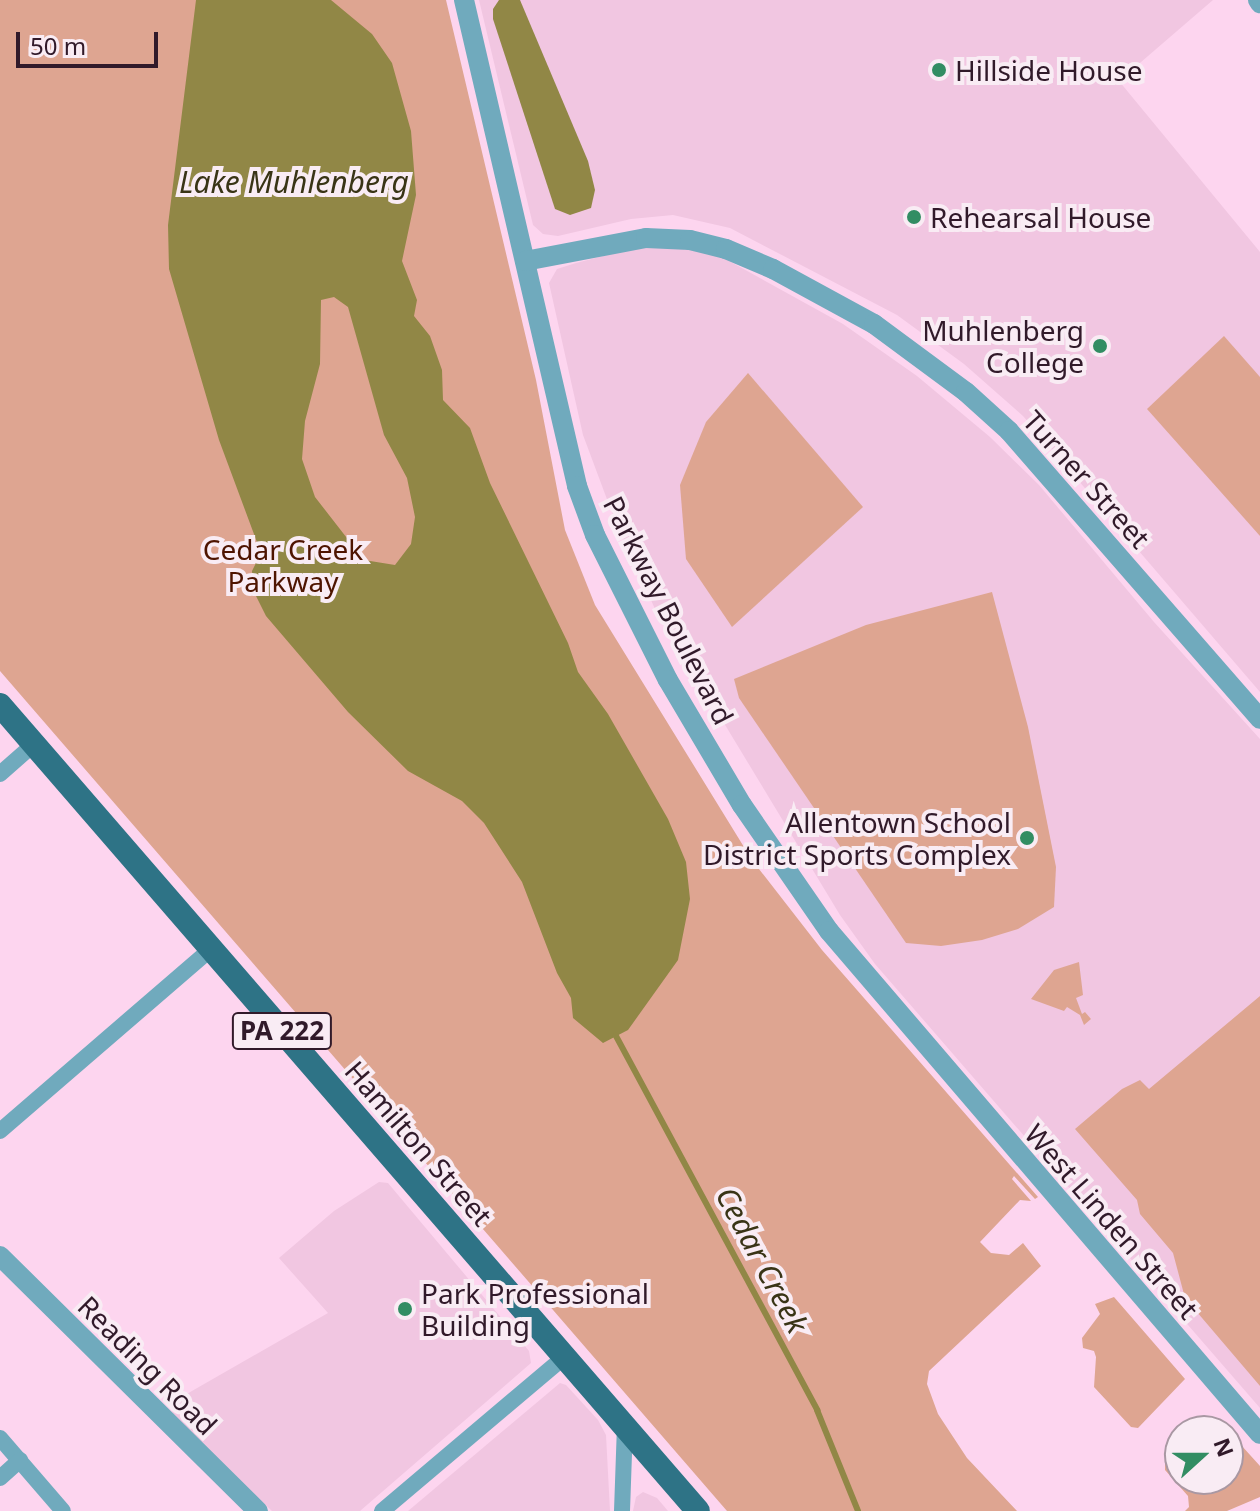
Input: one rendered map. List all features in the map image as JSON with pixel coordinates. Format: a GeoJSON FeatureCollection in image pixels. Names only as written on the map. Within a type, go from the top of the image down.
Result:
{"type":"FeatureCollection","features":[{"type":"Feature","properties":{"kind":"main road","name":"Hamilton Street"},"geometry":{"type":"LineString","coordinates":[[0,705],[698,1511]]}},
{"type":"Feature","properties":{"kind":"street","name":"Parkway Boulevard"},"geometry":{"type":"LineString","coordinates":[[464,0],[577,486],[595,535],[634,616],[703,743],[790,877],[845,952],[923,1044]]}},
{"type":"Feature","properties":{"kind":"street","name":"Turner Street"},"geometry":{"type":"LineString","coordinates":[[525,261],[646,238],[690,240],[726,249],[773,269],[874,324],[932,365],[1009,431],[1260,719]]}},
{"type":"Feature","properties":{"kind":"street"},"geometry":{"type":"LineString","coordinates":[[0,774],[34,744]]}},
{"type":"Feature","properties":{"kind":"street"},"geometry":{"type":"LineString","coordinates":[[0,1131],[211,949]]}},
{"type":"Feature","properties":{"kind":"street","name":"West Linden Street"},"geometry":{"type":"LineString","coordinates":[[923,1044],[1260,1434]]}},
{"type":"Feature","properties":{"kind":"street","name":"Reading Road"},"geometry":{"type":"LineString","coordinates":[[0,1256],[258,1511]]}},
{"type":"Feature","properties":{"kind":"street"},"geometry":{"type":"LineString","coordinates":[[382,1511],[564,1357]]}},
{"type":"Feature","properties":{"kind":"street"},"geometry":{"type":"LineString","coordinates":[[622,1511],[625,1426]]}},
{"type":"Feature","properties":{"kind":"street"},"geometry":{"type":"LineString","coordinates":[[0,1438],[63,1511]]}},
{"type":"Feature","properties":{"kind":"street"},"geometry":{"type":"LineString","coordinates":[[0,1478],[20,1460]]}},
{"type":"Feature","properties":{"kind":"shaded area","name":"Muhlenberg College"},"geometry":{"type":"Polygon","coordinates":[[[479,0],[1213,0],[1119,81],[1260,252],[1260,692],[1023,416],[964,364],[897,315],[730,228],[673,215],[631,219],[558,236],[543,234],[533,225],[479,0]]]}},
{"type":"Feature","properties":{"kind":"shaded area","name":"Allentown School District Sports Complex"},"geometry":{"type":"Polygon","coordinates":[[[680,246],[720,256],[843,324],[917,376],[990,437],[1039,485],[1154,622],[1260,739],[1260,1408],[875,964],[840,915],[655,609],[614,518],[583,435],[549,283],[557,269],[576,263],[634,248],[680,246]]]}},
{"type":"Feature","properties":{"kind":"shaded area"},"geometry":{"type":"Polygon","coordinates":[[[379,1182],[388,1183],[529,1351],[531,1363],[360,1511],[272,1511],[173,1418],[172,1406],[178,1399],[328,1313],[279,1258],[334,1211],[379,1182]]]}},
{"type":"Feature","properties":{"kind":"shaded area"},"geometry":{"type":"Polygon","coordinates":[[[560,1383],[566,1385],[598,1420],[606,1435],[610,1511],[408,1511],[560,1383]]]}},
{"type":"Feature","properties":{"kind":"shaded area"},"geometry":{"type":"Polygon","coordinates":[[[643,1492],[657,1498],[668,1511],[633,1511],[636,1497],[643,1492]]]}},
{"type":"Feature","properties":{"kind":"green space","name":"Cedar Creek Parkway"},"geometry":{"type":"Polygon","coordinates":[[[0,0],[446,0],[536,380],[565,530],[595,605],[752,860],[822,950],[1038,1197],[1035,1199],[1014,1176],[1012,1179],[1031,1201],[1020,1200],[980,1242],[991,1253],[1009,1255],[1023,1243],[1041,1266],[929,1371],[927,1384],[938,1414],[967,1458],[1017,1511],[727,1511],[0,671],[0,0]]]}},
{"type":"Feature","properties":{"kind":"green space"},"geometry":{"type":"Polygon","coordinates":[[[1224,336],[1260,377],[1260,536],[1147,409],[1224,336]]]}},
{"type":"Feature","properties":{"kind":"green space"},"geometry":{"type":"Polygon","coordinates":[[[748,373],[863,507],[732,627],[686,559],[680,485],[706,422],[748,373]]]}},
{"type":"Feature","properties":{"kind":"green space"},"geometry":{"type":"Polygon","coordinates":[[[992,592],[1028,727],[1056,867],[1054,907],[1018,929],[982,940],[941,946],[906,943],[739,698],[734,679],[866,625],[992,592]]]}},
{"type":"Feature","properties":{"kind":"green space"},"geometry":{"type":"Polygon","coordinates":[[[1079,962],[1083,995],[1076,998],[1082,1014],[1085,1012],[1091,1019],[1084,1025],[1080,1015],[1067,1007],[1064,1011],[1031,999],[1054,970],[1079,962]]]}},
{"type":"Feature","properties":{"kind":"green space"},"geometry":{"type":"Polygon","coordinates":[[[1260,996],[1260,1386],[1185,1298],[1173,1253],[1140,1214],[1137,1200],[1075,1129],[1122,1089],[1140,1080],[1149,1089],[1260,996]]]}},
{"type":"Feature","properties":{"kind":"green space"},"geometry":{"type":"Polygon","coordinates":[[[1114,1297],[1185,1379],[1138,1428],[1131,1427],[1094,1387],[1096,1357],[1094,1351],[1083,1348],[1082,1338],[1100,1314],[1095,1304],[1114,1297]]]}},
{"type":"Feature","properties":{"kind":"green space"},"geometry":{"type":"Polygon","coordinates":[[[1244,1448],[1260,1466],[1260,1497],[1227,1511],[1185,1511],[1189,1507],[1188,1496],[1244,1495],[1244,1448]]]}},
{"type":"Feature","properties":{"kind":"water","name":"Lake Muhlenberg"},"geometry":{"type":"Polygon","coordinates":[[[196,0],[331,0],[372,34],[392,63],[411,131],[416,195],[402,261],[417,300],[414,316],[430,336],[442,370],[443,400],[470,428],[490,483],[568,643],[578,672],[608,714],[668,819],[686,862],[690,899],[678,960],[628,1030],[603,1043],[573,1018],[571,998],[557,973],[522,882],[484,823],[462,801],[408,771],[348,712],[266,616],[253,590],[252,571],[261,553],[219,440],[169,269],[168,225],[196,0]],[[334,297],[321,300],[320,364],[305,421],[302,459],[315,497],[364,560],[395,565],[411,544],[415,517],[407,478],[384,435],[348,307],[334,297]]]}},
{"type":"Feature","properties":{"kind":"water"},"geometry":{"type":"Polygon","coordinates":[[[499,0],[520,0],[588,161],[595,190],[591,208],[570,215],[555,209],[493,19],[493,9],[499,0]]]}},
{"type":"Feature","properties":{"kind":"waterway","name":"Cedar Creek"},"geometry":{"type":"LineString","coordinates":[[616,1036],[817,1410],[858,1511]]}},
{"type":"Feature","properties":{"kind":"place","name":"Hillside House"},"geometry":{"type":"Point","coordinates":[939,70]}},
{"type":"Feature","properties":{"kind":"place","name":"Rehearsal House"},"geometry":{"type":"Point","coordinates":[914,217]}},
{"type":"Feature","properties":{"kind":"place","name":"Muhlenberg College"},"geometry":{"type":"Point","coordinates":[1100,346]}},
{"type":"Feature","properties":{"kind":"place","name":"Allentown School District Sports Complex"},"geometry":{"type":"Point","coordinates":[1027,838]}},
{"type":"Feature","properties":{"kind":"place","name":"Park Professional Building"},"geometry":{"type":"Point","coordinates":[405,1309]}}]}
